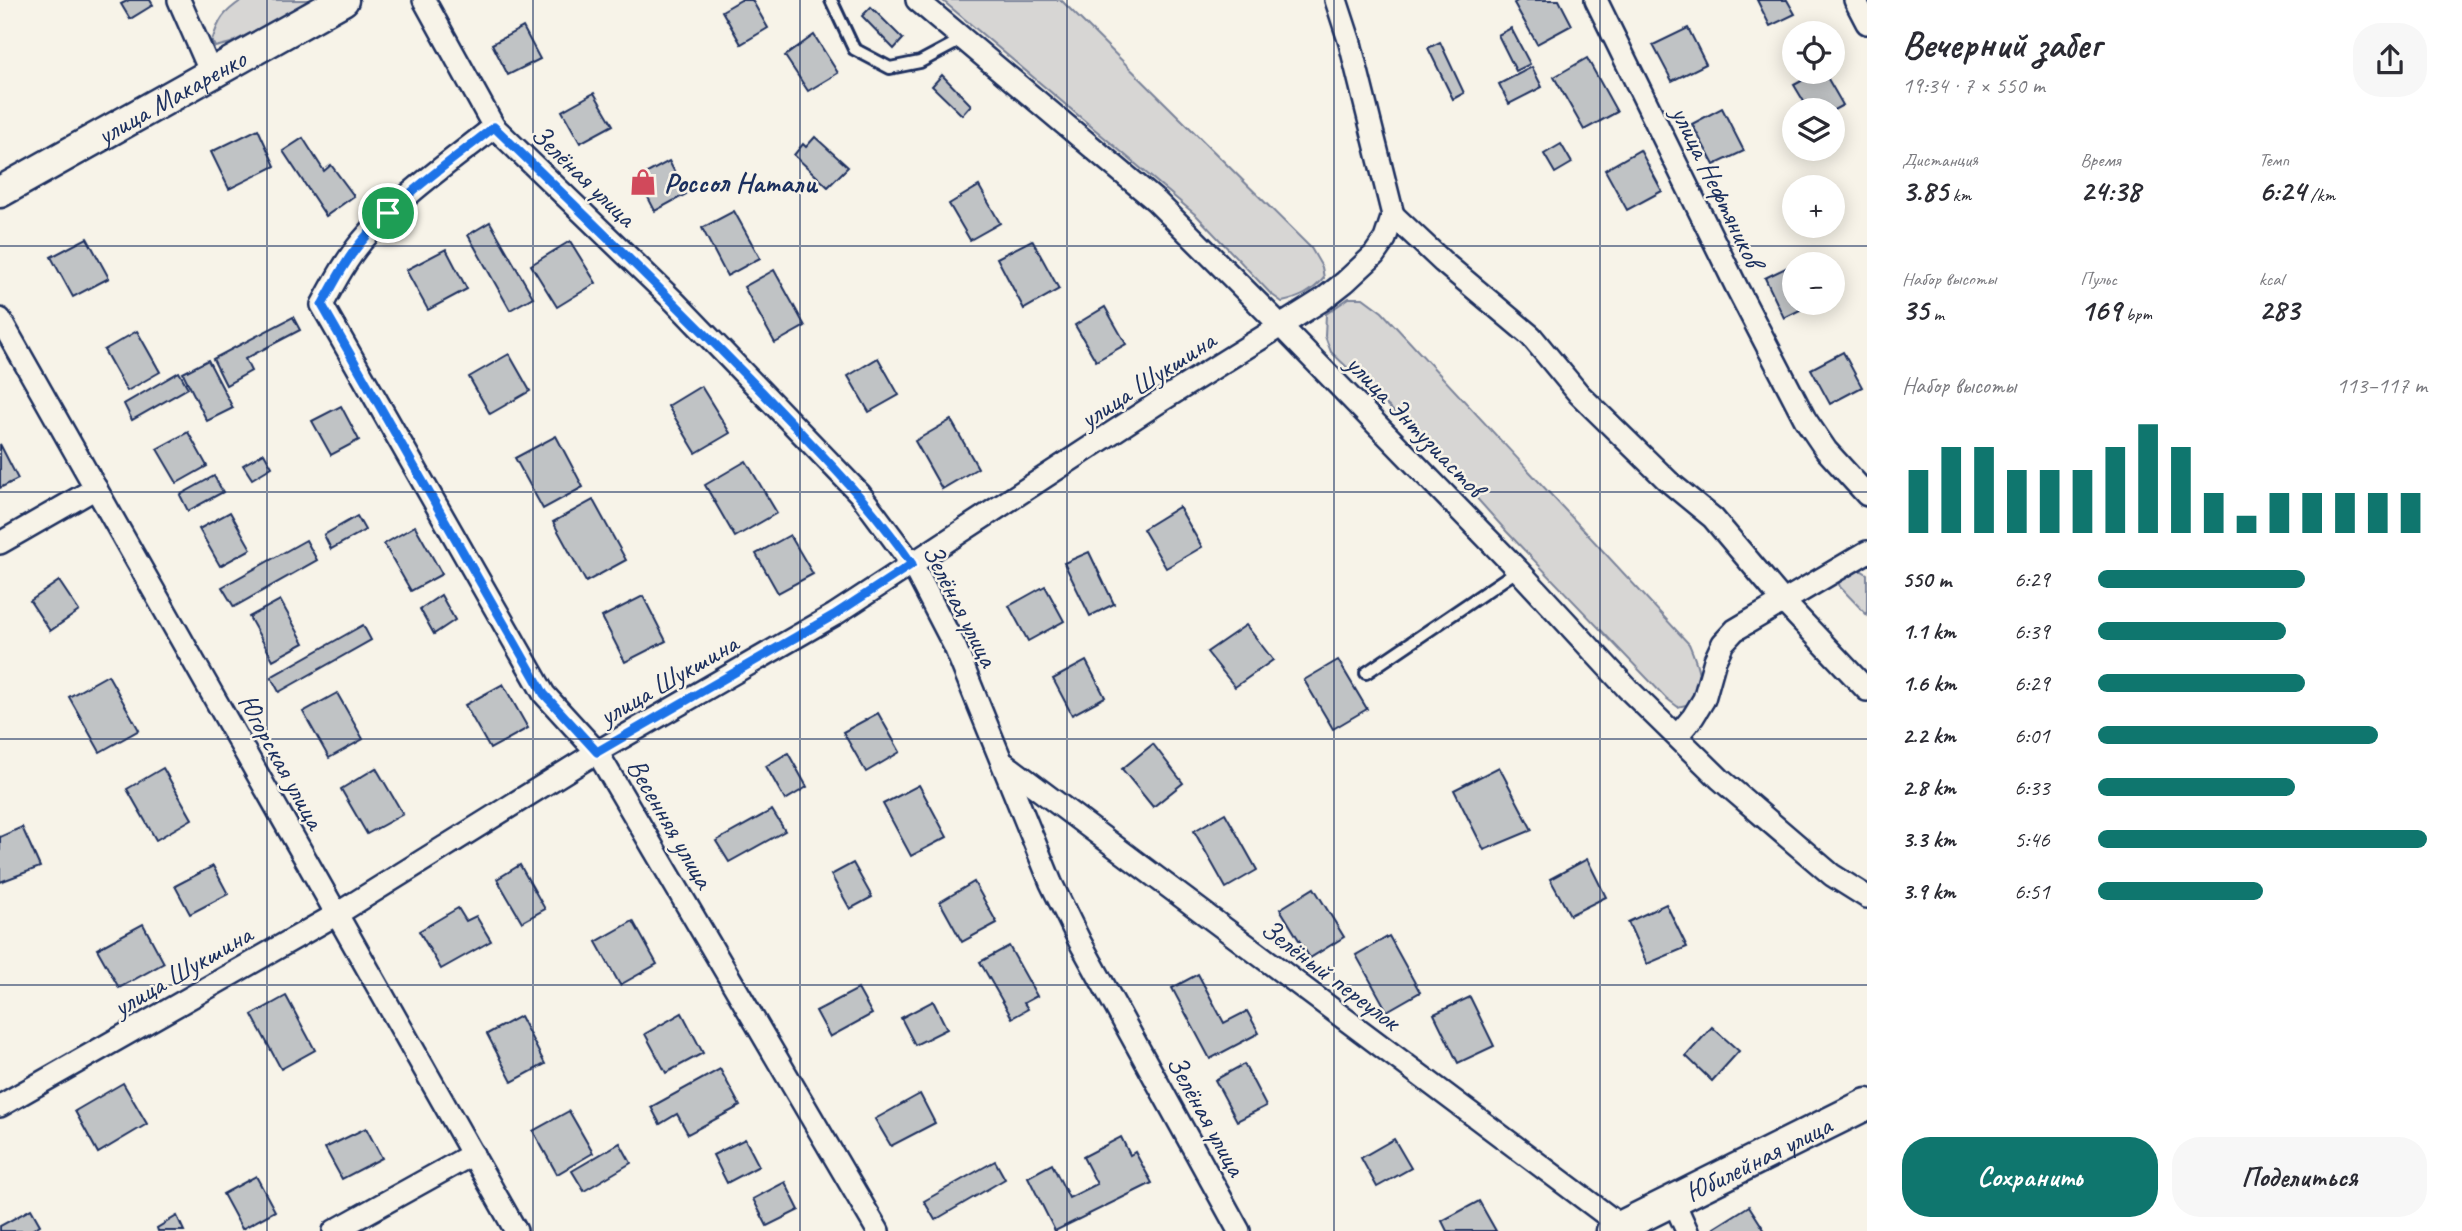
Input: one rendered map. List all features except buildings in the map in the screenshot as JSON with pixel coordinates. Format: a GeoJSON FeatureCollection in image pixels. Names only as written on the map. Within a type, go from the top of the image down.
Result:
{"type":"FeatureCollection","features":[{"type":"Feature","properties":{"kind":"street"},"geometry":{"type":"LineString","coordinates":[[179,0],[211,73]]}},
{"type":"Feature","properties":{"kind":"street","name":"улица Макаренко"},"geometry":{"type":"LineString","coordinates":[[0,192],[344,0]]}},
{"type":"Feature","properties":{"kind":"street","name":"Зелёная улица"},"geometry":{"type":"LineString","coordinates":[[424,0],[494,127],[675,302],[851,485],[912,564],[955,647],[1051,883],[1080,943],[1238,1231]]}},
{"type":"Feature","properties":{"kind":"street","name":"улица Энтузиастов"},"geometry":{"type":"LineString","coordinates":[[917,0],[1156,201],[1282,327],[1676,736],[1720,779],[1832,875],[1867,897]]}},
{"type":"Feature","properties":{"kind":"street"},"geometry":{"type":"LineString","coordinates":[[1336,0],[1350,43],[1393,215],[1443,262],[1531,336],[1579,394],[1668,481],[1713,518],[1783,601],[1867,690]]}},
{"type":"Feature","properties":{"kind":"street","name":"улица Нефтяников"},"geometry":{"type":"LineString","coordinates":[[1596,0],[1737,288],[1805,419],[1826,450],[1867,495]]}},
{"type":"Feature","properties":{"kind":"street"},"geometry":{"type":"LineString","coordinates":[[1855,0],[1867,23]]}},
{"type":"Feature","properties":{"kind":"street","name":"Весенняя улица"},"geometry":{"type":"LineString","coordinates":[[494,127],[388,213],[342,268],[322,305],[544,694],[597,752],[878,1231]]}},
{"type":"Feature","properties":{"kind":"street","name":"улица Шукшина"},"geometry":{"type":"LineString","coordinates":[[0,1106],[337,914],[597,752],[834,615],[1156,404],[1282,327],[1345,282],[1374,254],[1385,239],[1393,215]]}},
{"type":"Feature","properties":{"kind":"street","name":"Югорская улица"},"geometry":{"type":"LineString","coordinates":[[0,319],[516,1231]]}},
{"type":"Feature","properties":{"kind":"street"},"geometry":{"type":"LineString","coordinates":[[0,543],[96,488]]}},
{"type":"Feature","properties":{"kind":"street"},"geometry":{"type":"LineString","coordinates":[[1676,736],[1704,699],[1715,660],[1723,643],[1735,630],[1867,552]]}},
{"type":"Feature","properties":{"kind":"street","name":"Зелёный переулок"},"geometry":{"type":"LineString","coordinates":[[1003,763],[1618,1229]]}},
{"type":"Feature","properties":{"kind":"street"},"geometry":{"type":"LineString","coordinates":[[1832,875],[1867,877]]}},
{"type":"Feature","properties":{"kind":"street","name":"Юбилейная улица"},"geometry":{"type":"LineString","coordinates":[[1618,1229],[1867,1104]]}},
{"type":"Feature","properties":{"kind":"street"},"geometry":{"type":"LineString","coordinates":[[334,1231],[473,1154]]}},
{"type":"Feature","properties":{"kind":"street"},"geometry":{"type":"LineString","coordinates":[[1673,1200],[1687,1231]]}},
{"type":"Feature","properties":{"kind":"lane"},"geometry":{"type":"LineString","coordinates":[[831,0],[854,49],[890,68],[920,62],[963,39]]}},
{"type":"Feature","properties":{"kind":"lane"},"geometry":{"type":"LineString","coordinates":[[1366,673],[1518,570]]}},
{"type":"Feature","properties":{"kind":"shaded area"},"geometry":{"type":"Polygon","coordinates":[[[242,0],[315,0],[231,43],[215,47],[212,41],[220,22],[226,13],[242,0]]]}},
{"type":"Feature","properties":{"kind":"shaded area"},"geometry":{"type":"Polygon","coordinates":[[[942,0],[1061,0],[1311,248],[1322,267],[1324,278],[1310,291],[1282,302],[1271,294],[1197,216],[942,0]]]}},
{"type":"Feature","properties":{"kind":"shaded area"},"geometry":{"type":"Polygon","coordinates":[[[1349,298],[1363,298],[1382,312],[1689,644],[1699,674],[1690,704],[1678,707],[1666,698],[1507,532],[1430,446],[1331,352],[1325,336],[1326,314],[1349,298]]]}},
{"type":"Feature","properties":{"kind":"shaded area"},"geometry":{"type":"Polygon","coordinates":[[[1850,571],[1867,574],[1867,615],[1840,587],[1840,577],[1850,571]]]}},
{"type":"Feature","properties":{"kind":"place","name":"Россол Натали"},"geometry":{"type":"Point","coordinates":[643,182]}},
{"type":"Feature","properties":{"kind":"route"},"geometry":{"type":"LineString","coordinates":[[494,127],[675,302],[860,494],[912,564],[834,615],[597,752],[544,694],[322,305],[342,268],[388,213],[494,127]]}}]}
